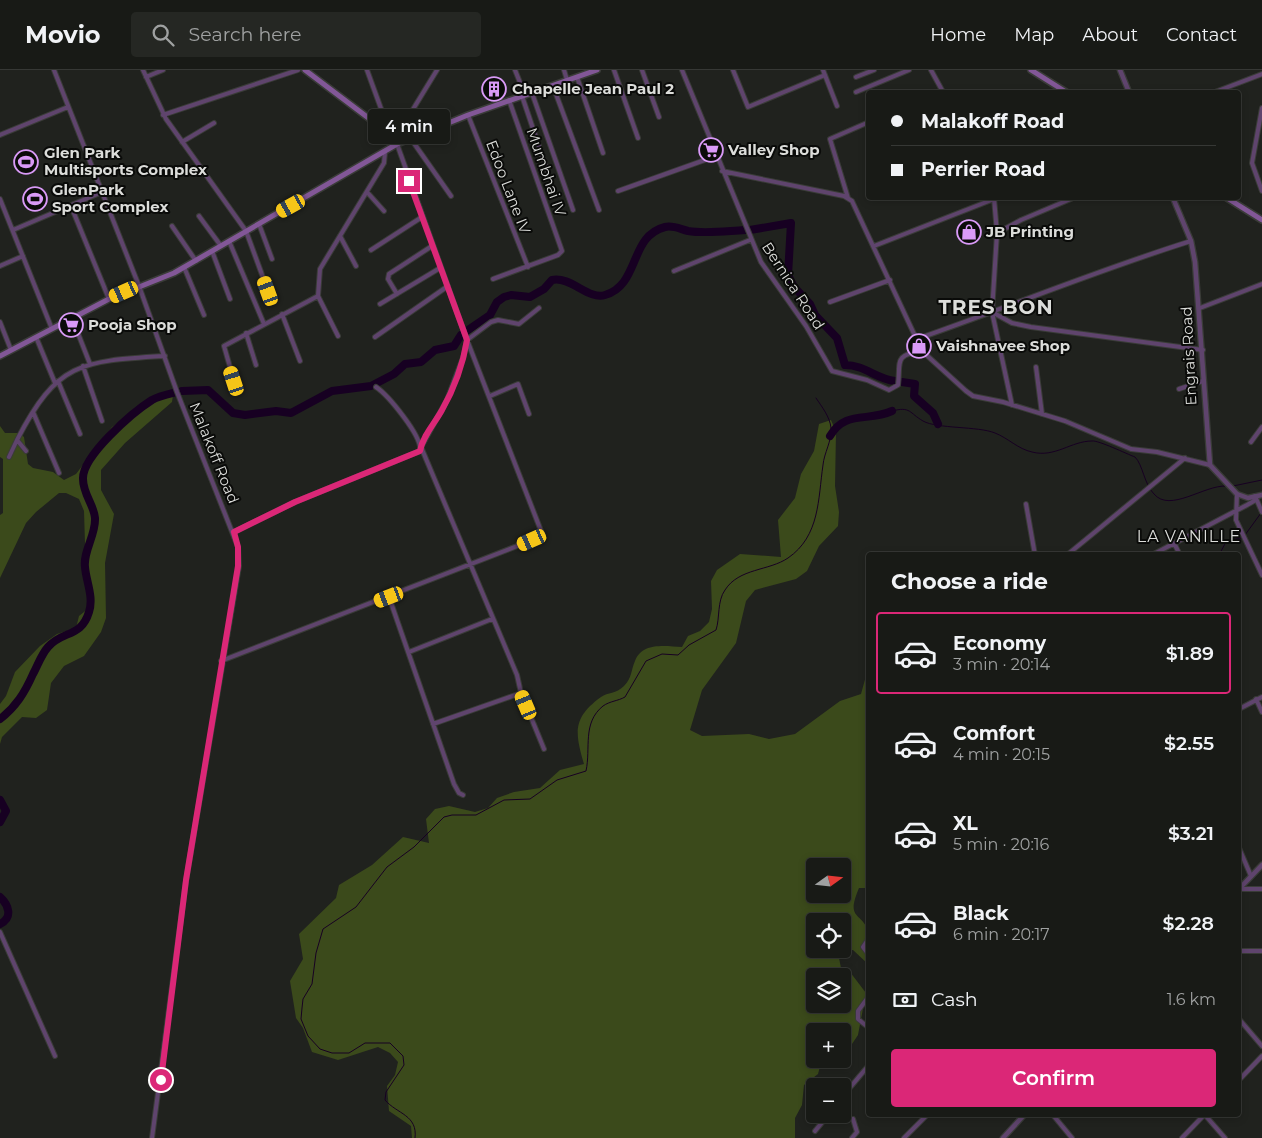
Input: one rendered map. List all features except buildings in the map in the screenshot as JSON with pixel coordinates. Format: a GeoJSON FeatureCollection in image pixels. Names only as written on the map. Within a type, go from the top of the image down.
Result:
{"type":"FeatureCollection","features":[{"type":"Feature","properties":{"kind":"main road"},"geometry":{"type":"LineString","coordinates":[[305,70],[383,129],[397,144]]}},
{"type":"Feature","properties":{"kind":"main road"},"geometry":{"type":"LineString","coordinates":[[0,356],[109,299],[196,261],[397,144],[468,115],[597,70]]}},
{"type":"Feature","properties":{"kind":"main road"},"geometry":{"type":"LineString","coordinates":[[1030,70],[1061,90]]}},
{"type":"Feature","properties":{"kind":"main road"},"geometry":{"type":"LineString","coordinates":[[1230,200],[1262,220]]}},
{"type":"Feature","properties":{"kind":"street","name":"Malakoff Road"},"geometry":{"type":"LineString","coordinates":[[54,70],[234,532],[238,547],[238,566],[186,880],[152,1138]]}},
{"type":"Feature","properties":{"kind":"street"},"geometry":{"type":"LineString","coordinates":[[143,70],[163,115],[246,231],[268,291]]}},
{"type":"Feature","properties":{"kind":"street"},"geometry":{"type":"LineString","coordinates":[[146,77],[163,70]]}},
{"type":"Feature","properties":{"kind":"street"},"geometry":{"type":"LineString","coordinates":[[163,115],[298,70]]}},
{"type":"Feature","properties":{"kind":"street"},"geometry":{"type":"LineString","coordinates":[[367,70],[392,138]]}},
{"type":"Feature","properties":{"kind":"street"},"geometry":{"type":"LineString","coordinates":[[221,661],[543,536],[440,268],[397,144],[401,129],[437,70]]}},
{"type":"Feature","properties":{"kind":"street"},"geometry":{"type":"LineString","coordinates":[[515,70],[547,170]]}},
{"type":"Feature","properties":{"kind":"street"},"geometry":{"type":"LineString","coordinates":[[564,70],[568,80]]}},
{"type":"Feature","properties":{"kind":"street"},"geometry":{"type":"LineString","coordinates":[[614,70],[638,138]]}},
{"type":"Feature","properties":{"kind":"street"},"geometry":{"type":"LineString","coordinates":[[642,70],[659,118]]}},
{"type":"Feature","properties":{"kind":"street","name":"Bernica Road"},"geometry":{"type":"LineString","coordinates":[[682,70],[750,240],[761,262],[806,326],[832,371],[867,380],[890,390],[898,386],[897,364],[900,358],[912,352],[922,351]]}},
{"type":"Feature","properties":{"kind":"street"},"geometry":{"type":"LineString","coordinates":[[733,70],[748,107],[825,75]]}},
{"type":"Feature","properties":{"kind":"street"},"geometry":{"type":"LineString","coordinates":[[823,70],[837,106]]}},
{"type":"Feature","properties":{"kind":"street"},"geometry":{"type":"LineString","coordinates":[[856,77],[874,70]]}},
{"type":"Feature","properties":{"kind":"street"},"geometry":{"type":"LineString","coordinates":[[856,92],[909,70]]}},
{"type":"Feature","properties":{"kind":"street"},"geometry":{"type":"LineString","coordinates":[[1120,70],[1128,90]]}},
{"type":"Feature","properties":{"kind":"street"},"geometry":{"type":"LineString","coordinates":[[933,71],[942,90]]}},
{"type":"Feature","properties":{"kind":"street"},"geometry":{"type":"LineString","coordinates":[[1220,90],[1262,74]]}},
{"type":"Feature","properties":{"kind":"street"},"geometry":{"type":"LineString","coordinates":[[578,77],[603,153]]}},
{"type":"Feature","properties":{"kind":"street"},"geometry":{"type":"LineString","coordinates":[[554,86],[599,210]]}},
{"type":"Feature","properties":{"kind":"street"},"geometry":{"type":"LineString","coordinates":[[532,92],[573,210]]}},
{"type":"Feature","properties":{"kind":"street","name":"Mumbhai IV"},"geometry":{"type":"LineString","coordinates":[[509,100],[561,252],[528,266]]}},
{"type":"Feature","properties":{"kind":"street"},"geometry":{"type":"LineString","coordinates":[[0,135],[68,107]]}},
{"type":"Feature","properties":{"kind":"street"},"geometry":{"type":"LineString","coordinates":[[1262,108],[1260,132],[1252,163],[1262,191]]}},
{"type":"Feature","properties":{"kind":"street","name":"Edoo Lane IV"},"geometry":{"type":"LineString","coordinates":[[468,115],[528,266]]}},
{"type":"Feature","properties":{"kind":"street"},"geometry":{"type":"LineString","coordinates":[[182,142],[214,123]]}},
{"type":"Feature","properties":{"kind":"street"},"geometry":{"type":"LineString","coordinates":[[848,198],[830,139],[866,123]]}},
{"type":"Feature","properties":{"kind":"street"},"geometry":{"type":"LineString","coordinates":[[411,139],[451,196]]}},
{"type":"Feature","properties":{"kind":"street"},"geometry":{"type":"LineString","coordinates":[[338,336],[318,296],[320,269],[384,163],[385,152]]}},
{"type":"Feature","properties":{"kind":"street"},"geometry":{"type":"LineString","coordinates":[[618,191],[716,156]]}},
{"type":"Feature","properties":{"kind":"street"},"geometry":{"type":"LineString","coordinates":[[722,171],[848,198],[852,201],[922,351],[947,376],[973,396],[1012,405],[1065,421],[1130,449],[1185,458],[1210,465],[1230,485],[1235,493],[1235,510],[1241,534],[1262,575]]}},
{"type":"Feature","properties":{"kind":"street"},"geometry":{"type":"LineString","coordinates":[[13,230],[102,192]]}},
{"type":"Feature","properties":{"kind":"street"},"geometry":{"type":"LineString","coordinates":[[367,192],[384,211]]}},
{"type":"Feature","properties":{"kind":"street"},"geometry":{"type":"LineString","coordinates":[[0,199],[52,329]]}},
{"type":"Feature","properties":{"kind":"street"},"geometry":{"type":"LineString","coordinates":[[874,246],[989,200]]}},
{"type":"Feature","properties":{"kind":"street"},"geometry":{"type":"LineString","coordinates":[[994,200],[997,234],[992,312],[1012,405]]}},
{"type":"Feature","properties":{"kind":"street"},"geometry":{"type":"LineString","coordinates":[[997,234],[1021,220],[1068,200]]}},
{"type":"Feature","properties":{"kind":"street","name":"Engrais Road"},"geometry":{"type":"LineString","coordinates":[[1174,200],[1191,241],[1200,308],[1203,381],[1210,465]]}},
{"type":"Feature","properties":{"kind":"street"},"geometry":{"type":"LineString","coordinates":[[70,206],[109,299]]}},
{"type":"Feature","properties":{"kind":"street"},"geometry":{"type":"LineString","coordinates":[[199,216],[221,246]]}},
{"type":"Feature","properties":{"kind":"street"},"geometry":{"type":"LineString","coordinates":[[371,250],[422,218]]}},
{"type":"Feature","properties":{"kind":"street"},"geometry":{"type":"LineString","coordinates":[[259,224],[272,258]]}},
{"type":"Feature","properties":{"kind":"street"},"geometry":{"type":"LineString","coordinates":[[172,226],[196,261]]}},
{"type":"Feature","properties":{"kind":"street"},"geometry":{"type":"LineString","coordinates":[[340,236],[356,266]]}},
{"type":"Feature","properties":{"kind":"street"},"geometry":{"type":"LineString","coordinates":[[674,271],[750,240]]}},
{"type":"Feature","properties":{"kind":"street"},"geometry":{"type":"LineString","coordinates":[[230,241],[264,324]]}},
{"type":"Feature","properties":{"kind":"street"},"geometry":{"type":"LineString","coordinates":[[917,339],[992,312],[1069,281],[1191,241]]}},
{"type":"Feature","properties":{"kind":"street"},"geometry":{"type":"LineString","coordinates":[[397,294],[388,279],[389,274],[432,246]]}},
{"type":"Feature","properties":{"kind":"street"},"geometry":{"type":"LineString","coordinates":[[212,251],[230,299]]}},
{"type":"Feature","properties":{"kind":"street"},"geometry":{"type":"LineString","coordinates":[[0,266],[24,256]]}},
{"type":"Feature","properties":{"kind":"street"},"geometry":{"type":"LineString","coordinates":[[493,279],[528,266]]}},
{"type":"Feature","properties":{"kind":"street"},"geometry":{"type":"LineString","coordinates":[[184,267],[204,316]]}},
{"type":"Feature","properties":{"kind":"street"},"geometry":{"type":"LineString","coordinates":[[380,304],[440,268]]}},
{"type":"Feature","properties":{"kind":"street"},"geometry":{"type":"LineString","coordinates":[[830,302],[890,280]]}},
{"type":"Feature","properties":{"kind":"street"},"geometry":{"type":"LineString","coordinates":[[1200,308],[1262,284]]}},
{"type":"Feature","properties":{"kind":"street"},"geometry":{"type":"LineString","coordinates":[[374,337],[448,286]]}},
{"type":"Feature","properties":{"kind":"street"},"geometry":{"type":"LineString","coordinates":[[234,381],[223,349],[226,344],[318,296]]}},
{"type":"Feature","properties":{"kind":"street"},"geometry":{"type":"LineString","coordinates":[[234,532],[295,502],[420,451],[447,400],[464,355],[467,340],[491,322],[498,320],[519,324],[539,308]]}},
{"type":"Feature","properties":{"kind":"street"},"geometry":{"type":"LineString","coordinates":[[992,312],[1012,323],[1031,327],[1203,350]]}},
{"type":"Feature","properties":{"kind":"street"},"geometry":{"type":"LineString","coordinates":[[282,314],[300,361]]}},
{"type":"Feature","properties":{"kind":"street"},"geometry":{"type":"LineString","coordinates":[[72,318],[90,364]]}},
{"type":"Feature","properties":{"kind":"street"},"geometry":{"type":"LineString","coordinates":[[0,322],[11,350]]}},
{"type":"Feature","properties":{"kind":"street"},"geometry":{"type":"LineString","coordinates":[[246,333],[256,365]]}},
{"type":"Feature","properties":{"kind":"street"},"geometry":{"type":"LineString","coordinates":[[36,337],[80,434]]}},
{"type":"Feature","properties":{"kind":"street"},"geometry":{"type":"LineString","coordinates":[[9,457],[33,412],[56,382],[83,366],[90,364],[165,356]]}},
{"type":"Feature","properties":{"kind":"street"},"geometry":{"type":"LineString","coordinates":[[83,366],[102,421]]}},
{"type":"Feature","properties":{"kind":"street"},"geometry":{"type":"LineString","coordinates":[[1036,367],[1042,414]]}},
{"type":"Feature","properties":{"kind":"street"},"geometry":{"type":"LineString","coordinates":[[1179,389],[1203,381]]}},
{"type":"Feature","properties":{"kind":"street"},"geometry":{"type":"LineString","coordinates":[[490,396],[518,384],[529,414]]}},
{"type":"Feature","properties":{"kind":"street"},"geometry":{"type":"LineString","coordinates":[[376,387],[405,418],[421,447],[469,565],[517,675],[521,692],[544,749]]}},
{"type":"Feature","properties":{"kind":"street"},"geometry":{"type":"LineString","coordinates":[[33,412],[60,473]]}},
{"type":"Feature","properties":{"kind":"street"},"geometry":{"type":"LineString","coordinates":[[1251,442],[1262,427]]}},
{"type":"Feature","properties":{"kind":"street"},"geometry":{"type":"LineString","coordinates":[[17,440],[26,451]]}},
{"type":"Feature","properties":{"kind":"street"},"geometry":{"type":"LineString","coordinates":[[1071,552],[1185,458]]}},
{"type":"Feature","properties":{"kind":"street"},"geometry":{"type":"LineString","coordinates":[[1235,493],[1248,498],[1262,495]]}},
{"type":"Feature","properties":{"kind":"street"},"geometry":{"type":"LineString","coordinates":[[1158,552],[1254,501],[1255,496]]}},
{"type":"Feature","properties":{"kind":"street"},"geometry":{"type":"LineString","coordinates":[[1255,496],[1262,512]]}},
{"type":"Feature","properties":{"kind":"street"},"geometry":{"type":"LineString","coordinates":[[1026,504],[1034,552]]}},
{"type":"Feature","properties":{"kind":"street"},"geometry":{"type":"LineString","coordinates":[[1174,543],[1178,552]]}},
{"type":"Feature","properties":{"kind":"street"},"geometry":{"type":"LineString","coordinates":[[389,597],[454,784],[459,793],[463,795]]}},
{"type":"Feature","properties":{"kind":"street"},"geometry":{"type":"LineString","coordinates":[[408,652],[492,619]]}},
{"type":"Feature","properties":{"kind":"street"},"geometry":{"type":"LineString","coordinates":[[433,724],[521,692]]}},
{"type":"Feature","properties":{"kind":"street"},"geometry":{"type":"LineString","coordinates":[[1241,708],[1262,697]]}},
{"type":"Feature","properties":{"kind":"street"},"geometry":{"type":"LineString","coordinates":[[1256,699],[1262,712]]}},
{"type":"Feature","properties":{"kind":"street"},"geometry":{"type":"LineString","coordinates":[[1241,853],[1251,876]]}},
{"type":"Feature","properties":{"kind":"street"},"geometry":{"type":"LineString","coordinates":[[1241,887],[1262,865]]}},
{"type":"Feature","properties":{"kind":"street"},"geometry":{"type":"LineString","coordinates":[[1241,889],[1262,889]]}},
{"type":"Feature","properties":{"kind":"street"},"geometry":{"type":"LineString","coordinates":[[0,932],[55,1056]]}},
{"type":"Feature","properties":{"kind":"street"},"geometry":{"type":"LineString","coordinates":[[1241,951],[1262,951]]}},
{"type":"Feature","properties":{"kind":"street"},"geometry":{"type":"LineString","coordinates":[[866,1000],[858,1012],[858,1018],[866,1025]]}},
{"type":"Feature","properties":{"kind":"street"},"geometry":{"type":"LineString","coordinates":[[1241,1021],[1262,1046]]}},
{"type":"Feature","properties":{"kind":"street"},"geometry":{"type":"LineString","coordinates":[[1241,1078],[1262,1056]]}},
{"type":"Feature","properties":{"kind":"street"},"geometry":{"type":"LineString","coordinates":[[851,1086],[866,1068]]}},
{"type":"Feature","properties":{"kind":"street"},"geometry":{"type":"LineString","coordinates":[[904,1138],[925,1117]]}},
{"type":"Feature","properties":{"kind":"street"},"geometry":{"type":"LineString","coordinates":[[1002,1138],[1022,1117]]}},
{"type":"Feature","properties":{"kind":"street"},"geometry":{"type":"LineString","coordinates":[[1055,1117],[1072,1138]]}},
{"type":"Feature","properties":{"kind":"street"},"geometry":{"type":"LineString","coordinates":[[1182,1138],[1203,1117]]}},
{"type":"Feature","properties":{"kind":"street"},"geometry":{"type":"LineString","coordinates":[[1207,1117],[1225,1138]]}},
{"type":"Feature","properties":{"kind":"street"},"geometry":{"type":"LineString","coordinates":[[852,1138],[857,1132],[853,1119]]}},
{"type":"Feature","properties":{"kind":"street"},"geometry":{"type":"LineString","coordinates":[[815,1131],[822,1123]]}},
{"type":"Feature","properties":{"kind":"green space"},"geometry":{"type":"Polygon","coordinates":[[[167,393],[173,395],[172,402],[125,443],[101,470],[101,490],[114,514],[105,563],[106,618],[101,632],[84,656],[64,666],[51,683],[47,710],[36,718],[22,717],[2,737],[0,744],[0,704],[6,696],[15,672],[40,646],[57,634],[76,628],[79,616],[89,608],[92,602],[86,576],[84,511],[79,499],[66,493],[59,493],[26,523],[0,578],[0,515],[3,513],[3,459],[0,457],[0,426],[5,433],[19,433],[24,437],[28,464],[33,468],[53,472],[64,480],[76,474],[112,427],[159,395],[167,393]]]}},
{"type":"Feature","properties":{"kind":"green space"},"geometry":{"type":"Polygon","coordinates":[[[831,420],[836,432],[835,486],[839,512],[838,526],[819,546],[807,571],[796,579],[755,590],[746,601],[736,643],[702,690],[690,730],[702,736],[749,734],[769,739],[795,734],[840,701],[861,694],[866,676],[866,888],[859,888],[855,899],[854,911],[866,926],[866,962],[851,950],[851,913],[806,913],[806,958],[839,958],[841,968],[806,968],[806,1013],[851,1013],[851,973],[866,993],[858,1035],[851,1046],[851,1023],[806,1023],[806,1068],[820,1068],[818,1074],[813,1078],[806,1078],[802,1105],[795,1118],[795,1138],[412,1138],[411,1126],[389,1111],[387,1086],[395,1075],[398,1062],[390,1053],[378,1047],[338,1060],[312,1052],[303,1028],[296,1018],[290,981],[303,959],[299,934],[336,898],[339,885],[372,865],[403,837],[429,843],[426,819],[435,809],[449,806],[475,812],[488,808],[497,798],[514,792],[540,788],[560,770],[584,764],[579,743],[578,727],[585,712],[601,697],[618,690],[627,683],[638,655],[643,651],[655,646],[682,647],[688,636],[700,631],[709,622],[712,609],[711,581],[717,570],[740,554],[781,557],[778,520],[795,498],[801,474],[814,451],[819,424],[831,420]]]}},
{"type":"Feature","properties":{"kind":"waterway"},"geometry":{"type":"LineString","coordinates":[[750,230],[791,223],[788,275],[794,287],[810,304],[815,315],[837,338],[845,365],[859,367],[882,378],[895,381]]}},
{"type":"Feature","properties":{"kind":"waterway"},"geometry":{"type":"LineString","coordinates":[[468,330],[490,315],[497,302],[504,297],[511,295],[530,297],[544,289],[552,280],[566,281],[599,296],[616,290],[630,271],[645,240],[654,232],[665,227],[702,232],[745,230]]}},
{"type":"Feature","properties":{"kind":"waterway"},"geometry":{"type":"LineString","coordinates":[[182,391],[208,390],[233,413],[245,415],[276,411],[291,413],[332,391],[371,386],[394,374],[405,364],[421,362],[435,350],[454,346],[461,335]]}},
{"type":"Feature","properties":{"kind":"waterway"},"geometry":{"type":"LineString","coordinates":[[902,382],[915,384],[914,396],[933,413],[938,424]]}},
{"type":"Feature","properties":{"kind":"waterway"},"geometry":{"type":"LineString","coordinates":[[0,719],[20,699],[48,647],[81,626],[89,612],[90,595],[85,561],[94,531],[95,518],[83,484],[85,469],[99,447],[122,424],[152,400],[177,392]]}},
{"type":"Feature","properties":{"kind":"waterway"},"geometry":{"type":"LineString","coordinates":[[415,1138],[415,1130],[410,1120],[385,1100],[386,1092],[404,1065],[403,1056],[390,1043],[365,1043],[349,1053],[332,1053],[320,1049],[308,1036],[301,1019],[303,999],[312,984],[316,953],[323,929],[356,907],[387,867],[414,847],[444,817],[476,815],[504,800],[530,799],[557,780],[586,771],[588,736],[596,713],[606,704],[625,697],[646,661],[662,654],[678,655],[689,645],[716,630],[722,594],[731,583],[746,574],[788,558],[798,549],[806,539],[816,516],[824,460],[831,433],[829,420],[816,398]]}},
{"type":"Feature","properties":{"kind":"waterway"},"geometry":{"type":"LineString","coordinates":[[892,411],[903,409],[909,411],[929,424],[979,429],[995,433],[1032,452],[1048,453],[1084,442],[1095,441],[1135,457],[1154,494],[1161,499],[1169,501],[1226,486]]}},
{"type":"Feature","properties":{"kind":"waterway"},"geometry":{"type":"LineString","coordinates":[[830,436],[836,428],[850,420],[892,411]]}},
{"type":"Feature","properties":{"kind":"waterway"},"geometry":{"type":"LineString","coordinates":[[1233,486],[1262,480]]}},
{"type":"Feature","properties":{"kind":"waterway"},"geometry":{"type":"LineString","coordinates":[[1221,552],[1227,540],[1242,538],[1261,513]]}},
{"type":"Feature","properties":{"kind":"waterway"},"geometry":{"type":"LineString","coordinates":[[0,800],[6,811],[0,822]]}},
{"type":"Feature","properties":{"kind":"waterway"},"geometry":{"type":"LineString","coordinates":[[0,897],[6,904],[8,911],[7,918],[0,924]]}},
{"type":"Feature","properties":{"kind":"place","name":"Chapelle Jean Paul 2"},"geometry":{"type":"Point","coordinates":[494,89]}},
{"type":"Feature","properties":{"kind":"place","name":"Valley Shop"},"geometry":{"type":"Point","coordinates":[711,150]}},
{"type":"Feature","properties":{"kind":"place","name":"Glen Park Multisports Complex"},"geometry":{"type":"Point","coordinates":[26,162]}},
{"type":"Feature","properties":{"kind":"place","name":"GlenPark Sport Complex"},"geometry":{"type":"Point","coordinates":[35,199]}},
{"type":"Feature","properties":{"kind":"place","name":"JB Printing"},"geometry":{"type":"Point","coordinates":[969,232]}},
{"type":"Feature","properties":{"kind":"place","name":"Pooja Shop"},"geometry":{"type":"Point","coordinates":[71,325]}},
{"type":"Feature","properties":{"kind":"place","name":"Vaishnavee Shop"},"geometry":{"type":"Point","coordinates":[919,346]}},
{"type":"Feature","properties":{"kind":"district","name":"TRES BON"},"geometry":{"type":"Point","coordinates":[996,307]}},
{"type":"Feature","properties":{"kind":"district","name":"LA VANILLE"},"geometry":{"type":"Point","coordinates":[1189,536]}},
{"type":"Feature","properties":{"kind":"route"},"geometry":{"type":"LineString","coordinates":[[161,1080],[186,880],[238,566],[238,547],[234,532],[295,502],[420,451],[423,442],[442,411],[464,355],[467,340],[409,181]]}}]}
